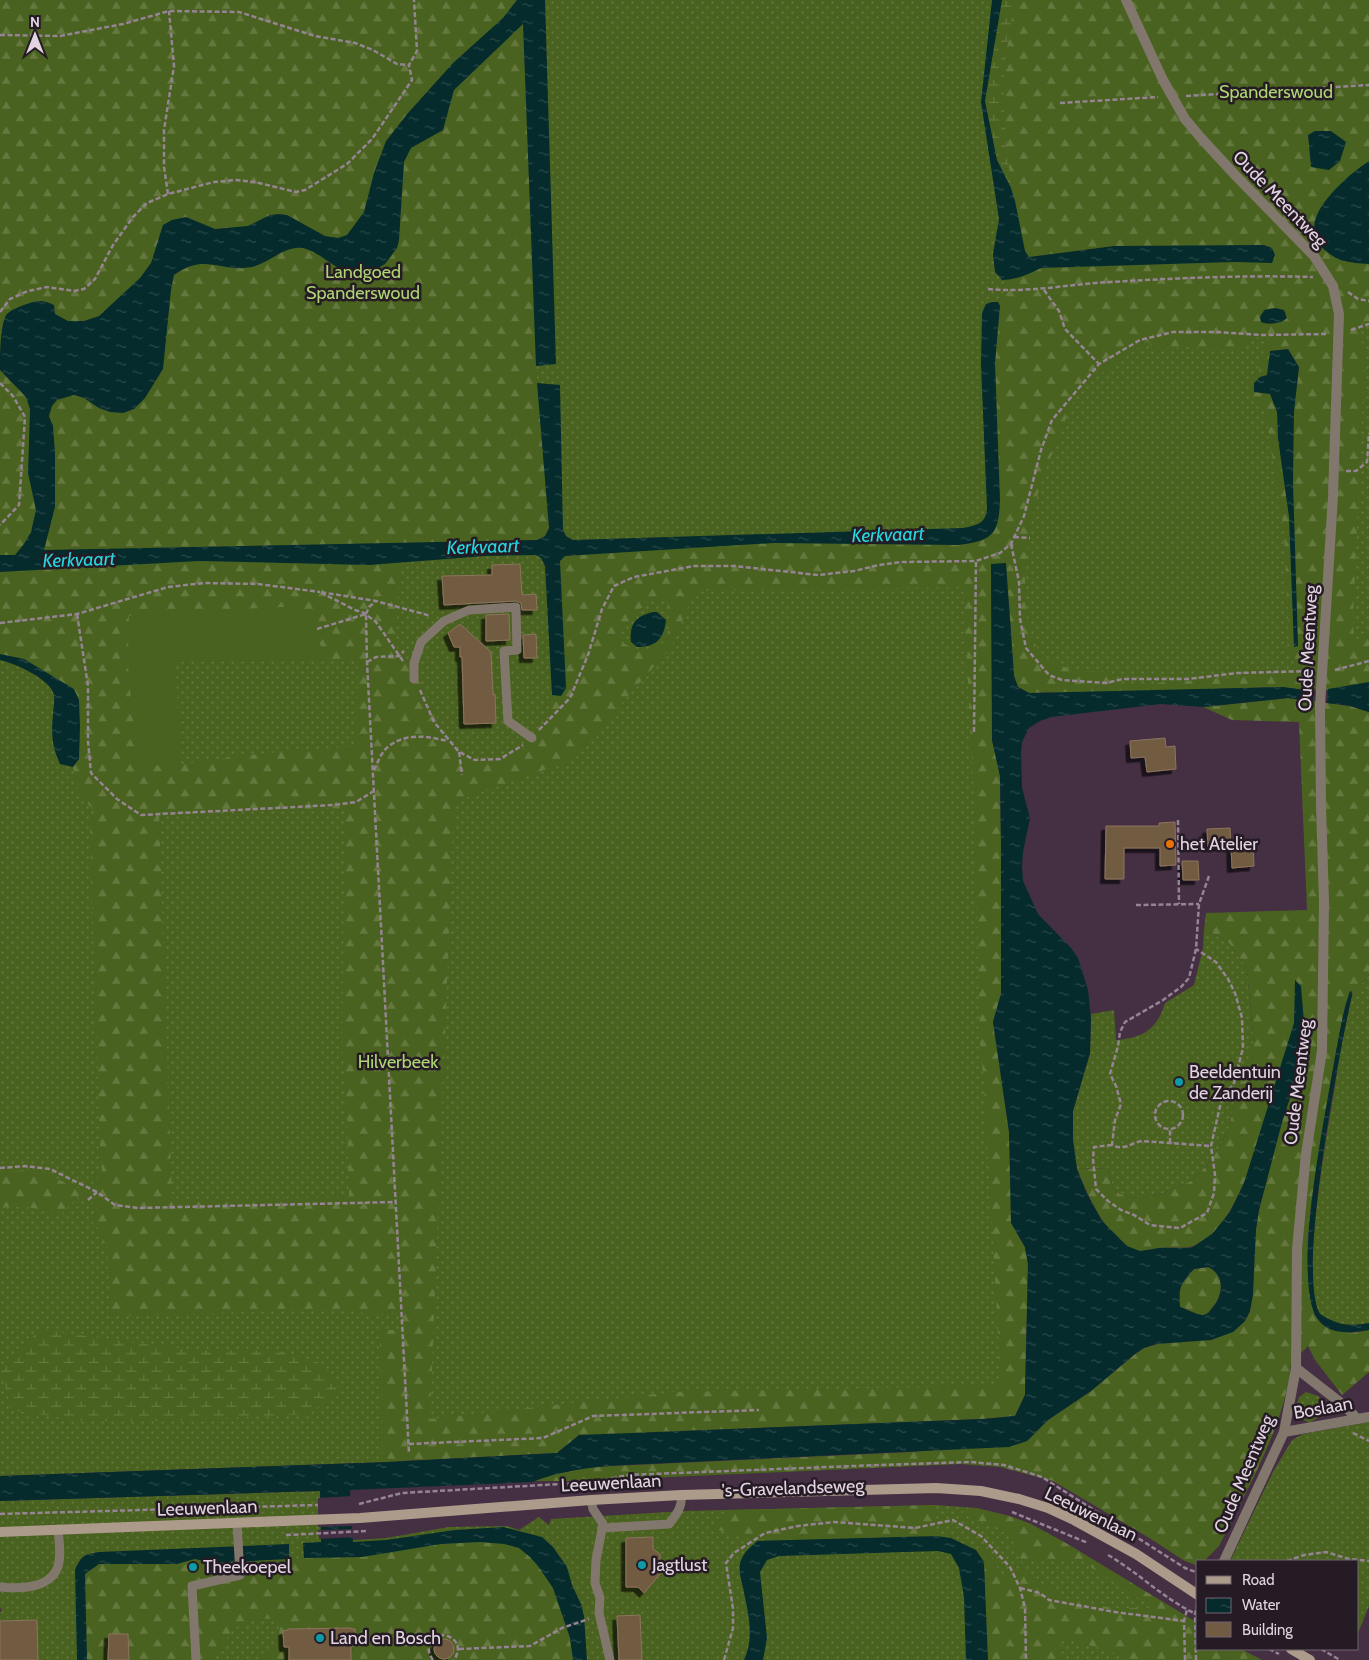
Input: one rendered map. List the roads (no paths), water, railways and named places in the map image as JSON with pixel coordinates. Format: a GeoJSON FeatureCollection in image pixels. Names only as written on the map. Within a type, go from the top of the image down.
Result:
{"type":"FeatureCollection","features":[{"type":"Feature","properties":{"kind":"street","name":"Oude Meentweg"},"geometry":{"type":"LineString","coordinates":[[1126,0],[1163,80],[1185,119],[1314,256],[1328,277],[1336,295],[1340,314],[1334,470],[1320,706],[1324,902],[1322,1051],[1306,1154],[1297,1249],[1296,1368],[1284,1432],[1224,1560]]}},
{"type":"Feature","properties":{"kind":"street"},"geometry":{"type":"LineString","coordinates":[[1296,1368],[1346,1407],[1357,1419]]}},
{"type":"Feature","properties":{"kind":"street","name":"Boslaan"},"geometry":{"type":"LineString","coordinates":[[1284,1432],[1369,1416]]}},
{"type":"Feature","properties":{"kind":"street","name":"Leeuwenlaan"},"geometry":{"type":"LineString","coordinates":[[0,1532],[360,1518],[591,1500],[936,1488],[981,1491],[1020,1498],[1048,1508],[1074,1520],[1142,1558],[1195,1600]]}},
{"type":"Feature","properties":{"kind":"street"},"geometry":{"type":"LineString","coordinates":[[1293,1650],[1310,1660]]}},
{"type":"Feature","properties":{"kind":"lane"},"geometry":{"type":"LineString","coordinates":[[414,679],[414,663],[421,642],[444,621],[469,610],[516,607],[517,650],[504,651],[508,721],[532,738]]}},
{"type":"Feature","properties":{"kind":"lane"},"geometry":{"type":"LineString","coordinates":[[602,1528],[669,1524],[680,1508],[681,1496]]}},
{"type":"Feature","properties":{"kind":"lane"},"geometry":{"type":"LineString","coordinates":[[591,1500],[593,1509],[603,1524],[596,1560],[595,1583],[600,1598],[599,1613],[610,1660]]}},
{"type":"Feature","properties":{"kind":"lane"},"geometry":{"type":"LineString","coordinates":[[196,1660],[192,1586],[240,1575],[237,1523]]}},
{"type":"Feature","properties":{"kind":"lane"},"geometry":{"type":"LineString","coordinates":[[0,1587],[27,1588],[51,1577],[57,1568],[60,1543],[58,1530]]}},
{"type":"Feature","properties":{"kind":"water","name":"Kerkvaart"},"geometry":{"type":"Polygon","coordinates":[[[517,0],[545,0],[556,364],[536,366],[523,24],[454,90],[443,130],[411,148],[404,162],[399,240],[397,248],[385,264],[366,275],[335,266],[321,256],[306,249],[295,248],[252,267],[230,268],[204,264],[185,268],[174,275],[163,369],[145,398],[134,409],[123,413],[110,412],[99,408],[84,398],[74,395],[57,400],[52,406],[49,416],[53,426],[55,453],[55,507],[44,550],[537,540],[545,536],[549,528],[537,383],[560,385],[563,530],[566,536],[573,540],[963,528],[973,526],[983,521],[987,508],[981,365],[982,313],[986,304],[998,302],[1000,306],[995,363],[1000,500],[998,521],[992,534],[979,541],[958,545],[774,543],[565,556],[560,561],[566,688],[561,696],[552,695],[545,566],[541,558],[536,555],[486,556],[369,565],[199,561],[0,572],[0,555],[15,555],[24,544],[31,532],[36,510],[28,473],[30,409],[26,397],[0,370],[1,334],[6,315],[19,307],[40,301],[54,305],[55,314],[68,321],[84,321],[99,316],[140,278],[151,263],[163,225],[172,220],[186,217],[215,229],[248,226],[270,215],[279,214],[287,215],[325,236],[338,238],[347,235],[364,212],[374,173],[386,141],[408,113],[453,63],[503,18],[517,0]]]}},
{"type":"Feature","properties":{"kind":"water"},"geometry":{"type":"Polygon","coordinates":[[[992,0],[1002,0],[985,101],[997,160],[1011,188],[1025,251],[1029,257],[1114,246],[1264,245],[1272,248],[1275,255],[1272,263],[1234,262],[1041,268],[1017,278],[1002,280],[995,272],[993,254],[999,219],[981,102],[992,0]]]}},
{"type":"Feature","properties":{"kind":"water"},"geometry":{"type":"Polygon","coordinates":[[[1315,131],[1331,131],[1346,142],[1340,161],[1329,170],[1311,167],[1308,135],[1315,131]]]}},
{"type":"Feature","properties":{"kind":"water"},"geometry":{"type":"Polygon","coordinates":[[[1369,161],[1369,264],[1345,261],[1328,253],[1315,241],[1314,226],[1320,210],[1331,194],[1354,172],[1369,161]]]}},
{"type":"Feature","properties":{"kind":"water"},"geometry":{"type":"Polygon","coordinates":[[[1275,308],[1284,310],[1287,318],[1281,322],[1261,322],[1260,317],[1264,310],[1275,308]]]}},
{"type":"Feature","properties":{"kind":"water"},"geometry":{"type":"Polygon","coordinates":[[[1288,349],[1299,367],[1294,412],[1293,482],[1298,646],[1294,647],[1289,517],[1278,438],[1277,412],[1270,394],[1254,392],[1254,383],[1260,377],[1267,375],[1270,351],[1288,349]]]}},
{"type":"Feature","properties":{"kind":"water"},"geometry":{"type":"Polygon","coordinates":[[[1006,563],[1014,676],[1018,687],[1029,693],[1283,687],[1313,691],[1313,702],[1288,698],[1203,707],[1161,704],[1051,717],[1029,728],[1022,742],[1022,788],[1030,818],[1023,852],[1023,881],[1038,914],[1071,948],[1078,958],[1088,990],[1091,1018],[1090,1053],[1073,1111],[1073,1140],[1077,1169],[1087,1194],[1102,1221],[1127,1246],[1140,1251],[1159,1248],[1191,1248],[1212,1234],[1230,1212],[1244,1183],[1294,1023],[1295,980],[1301,986],[1304,1022],[1291,1095],[1259,1210],[1256,1229],[1253,1295],[1250,1311],[1245,1321],[1233,1332],[1211,1340],[1157,1344],[1144,1348],[1091,1391],[1048,1420],[1027,1441],[1009,1447],[624,1465],[566,1472],[532,1482],[350,1490],[353,1542],[386,1540],[455,1530],[503,1527],[542,1537],[553,1547],[567,1567],[572,1585],[581,1604],[584,1616],[587,1660],[573,1660],[570,1638],[553,1588],[538,1566],[519,1548],[504,1544],[480,1542],[441,1544],[362,1557],[304,1558],[303,1543],[321,1542],[320,1491],[0,1501],[0,1476],[388,1462],[557,1453],[579,1435],[983,1419],[1015,1416],[1025,1395],[1028,1264],[1025,1247],[1011,1223],[1009,1132],[993,1022],[1001,994],[1001,845],[1000,776],[992,740],[991,564],[1006,563]],[[1208,1267],[1194,1269],[1181,1286],[1180,1307],[1200,1315],[1209,1312],[1219,1298],[1221,1286],[1218,1275],[1208,1267]]]}},
{"type":"Feature","properties":{"kind":"water"},"geometry":{"type":"Polygon","coordinates":[[[657,612],[666,620],[661,637],[654,643],[644,647],[637,647],[631,642],[631,630],[638,619],[657,612]]]}},
{"type":"Feature","properties":{"kind":"water"},"geometry":{"type":"Polygon","coordinates":[[[0,654],[24,659],[74,689],[79,700],[80,727],[79,759],[73,767],[60,764],[55,752],[52,734],[54,695],[51,689],[46,683],[31,673],[14,664],[0,660],[0,654]]]}},
{"type":"Feature","properties":{"kind":"water"},"geometry":{"type":"Polygon","coordinates":[[[1369,682],[1369,712],[1350,706],[1327,703],[1328,689],[1369,682]]]}},
{"type":"Feature","properties":{"kind":"water"},"geometry":{"type":"Polygon","coordinates":[[[1350,991],[1352,995],[1322,1159],[1313,1254],[1314,1291],[1320,1314],[1332,1321],[1343,1324],[1369,1323],[1369,1330],[1341,1332],[1327,1328],[1322,1324],[1317,1318],[1310,1299],[1308,1240],[1321,1136],[1338,1038],[1350,991]]]}},
{"type":"Feature","properties":{"kind":"water"},"geometry":{"type":"Polygon","coordinates":[[[936,1536],[951,1538],[976,1550],[984,1562],[988,1660],[966,1660],[964,1597],[959,1568],[951,1554],[938,1551],[779,1556],[767,1560],[760,1572],[767,1638],[763,1660],[744,1660],[750,1633],[747,1606],[740,1576],[740,1565],[745,1553],[757,1541],[936,1536]]]}},
{"type":"Feature","properties":{"kind":"water"},"geometry":{"type":"Polygon","coordinates":[[[289,1544],[289,1559],[212,1563],[195,1559],[177,1564],[99,1564],[85,1574],[87,1660],[77,1660],[75,1570],[79,1561],[86,1555],[99,1552],[289,1544]]]}},
{"type":"Feature","properties":{"kind":"place","name":"het Atelier"},"geometry":{"type":"Point","coordinates":[1170,844]}},
{"type":"Feature","properties":{"kind":"place","name":"Beeldentuin de Zanderij"},"geometry":{"type":"Point","coordinates":[1179,1082]}},
{"type":"Feature","properties":{"kind":"place","name":"Jagtlust"},"geometry":{"type":"Point","coordinates":[642,1565]}},
{"type":"Feature","properties":{"kind":"place","name":"Theekoepel"},"geometry":{"type":"Point","coordinates":[193,1567]}},
{"type":"Feature","properties":{"kind":"place","name":"Land en Bosch"},"geometry":{"type":"Point","coordinates":[320,1638]}},
{"type":"Feature","properties":{"kind":"park label","name":"Spanderswoud"},"geometry":{"type":"Point","coordinates":[1276,92]}},
{"type":"Feature","properties":{"kind":"park label","name":"Landgoed Spanderswoud"},"geometry":{"type":"Point","coordinates":[363,282]}},
{"type":"Feature","properties":{"kind":"park label","name":"Hilverbeek"},"geometry":{"type":"Point","coordinates":[398,1062]}}]}
